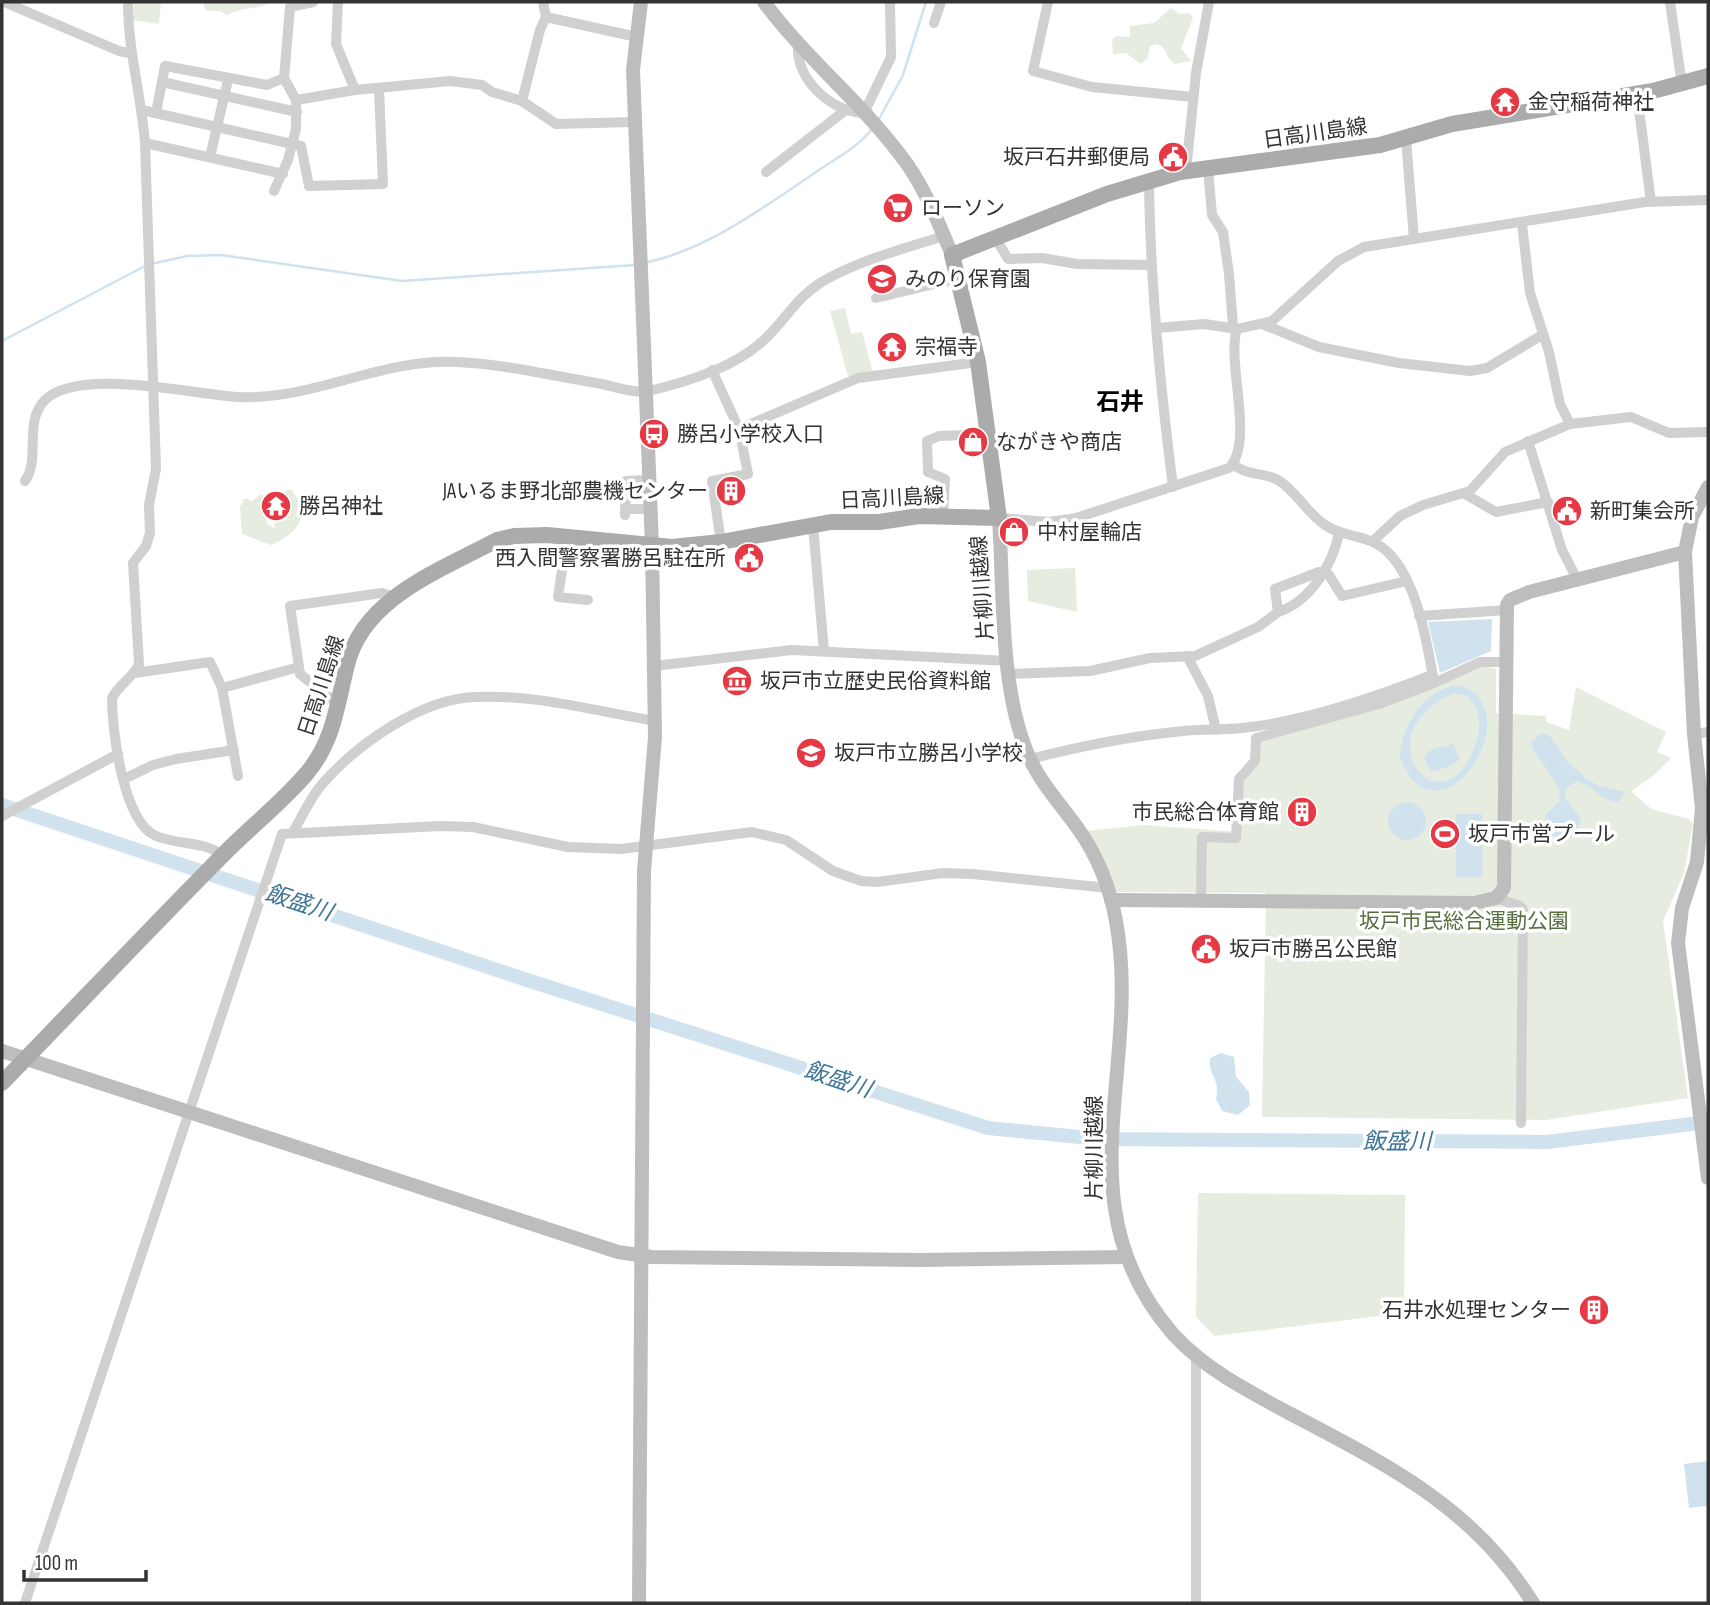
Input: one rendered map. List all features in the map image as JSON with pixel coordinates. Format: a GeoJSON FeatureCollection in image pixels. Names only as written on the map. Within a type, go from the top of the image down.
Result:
{"type":"FeatureCollection","features":[{"type":"Feature","properties":{"kind":"main road","name":"日高川島線"},"geometry":{"type":"LineString","coordinates":[[952,255],[1149,180],[1186,171],[1352,150],[1406,139],[1452,124],[1637,94],[1682,85],[1708,76]]}},
{"type":"Feature","properties":{"kind":"main road"},"geometry":{"type":"LineString","coordinates":[[952,255],[978,362],[999,518]]}},
{"type":"Feature","properties":{"kind":"main road","name":"日高川島線"},"geometry":{"type":"LineString","coordinates":[[2,1083],[220,858],[310,770],[329,738],[347,665],[357,639],[377,611],[394,597],[504,538],[527,535],[567,537],[681,547],[831,522],[943,516],[999,518]]}},
{"type":"Feature","properties":{"kind":"street"},"geometry":{"type":"LineString","coordinates":[[4,2],[119,51],[130,53]]}},
{"type":"Feature","properties":{"kind":"street"},"geometry":{"type":"LineString","coordinates":[[128,2],[130,53],[142,110],[145,143],[156,469],[149,505],[150,533],[146,546],[133,563],[140,646],[135,673],[112,698],[118,754],[139,821],[149,832],[159,838],[208,846],[220,858]]}},
{"type":"Feature","properties":{"kind":"street"},"geometry":{"type":"LineString","coordinates":[[274,191],[293,144],[297,112],[296,100],[284,78],[290,7],[313,2]]}},
{"type":"Feature","properties":{"kind":"street"},"geometry":{"type":"LineString","coordinates":[[338,2],[336,44],[355,90]]}},
{"type":"Feature","properties":{"kind":"street"},"geometry":{"type":"LineString","coordinates":[[522,101],[540,30],[546,17],[543,2]]}},
{"type":"Feature","properties":{"kind":"street"},"geometry":{"type":"LineString","coordinates":[[639,1603],[646,847],[655,721],[652,545],[634,122],[641,2]]}},
{"type":"Feature","properties":{"kind":"street"},"geometry":{"type":"LineString","coordinates":[[764,2],[798,44],[872,122],[915,176],[952,255]]}},
{"type":"Feature","properties":{"kind":"street"},"geometry":{"type":"LineString","coordinates":[[872,122],[891,57],[890,2]]}},
{"type":"Feature","properties":{"kind":"street"},"geometry":{"type":"LineString","coordinates":[[934,23],[941,2]]}},
{"type":"Feature","properties":{"kind":"street"},"geometry":{"type":"LineString","coordinates":[[1048,2],[1033,71],[1092,86],[1193,97]]}},
{"type":"Feature","properties":{"kind":"street"},"geometry":{"type":"LineString","coordinates":[[1186,171],[1193,97],[1209,2]]}},
{"type":"Feature","properties":{"kind":"street"},"geometry":{"type":"LineString","coordinates":[[1670,2],[1682,85]]}},
{"type":"Feature","properties":{"kind":"street"},"geometry":{"type":"LineString","coordinates":[[546,17],[637,37]]}},
{"type":"Feature","properties":{"kind":"street"},"geometry":{"type":"LineString","coordinates":[[798,44],[797,54],[814,89],[824,99],[872,122]]}},
{"type":"Feature","properties":{"kind":"street"},"geometry":{"type":"LineString","coordinates":[[156,113],[165,66],[228,80],[267,85],[284,78]]}},
{"type":"Feature","properties":{"kind":"street"},"geometry":{"type":"LineString","coordinates":[[210,157],[228,80]]}},
{"type":"Feature","properties":{"kind":"street"},"geometry":{"type":"LineString","coordinates":[[162,82],[297,112]]}},
{"type":"Feature","properties":{"kind":"street"},"geometry":{"type":"LineString","coordinates":[[296,100],[425,82],[473,83],[522,101],[556,124],[634,122]]}},
{"type":"Feature","properties":{"kind":"street"},"geometry":{"type":"LineString","coordinates":[[142,110],[293,144],[302,150],[309,186],[383,184],[379,89]]}},
{"type":"Feature","properties":{"kind":"street"},"geometry":{"type":"LineString","coordinates":[[1637,94],[1651,202]]}},
{"type":"Feature","properties":{"kind":"street"},"geometry":{"type":"LineString","coordinates":[[766,172],[847,109]]}},
{"type":"Feature","properties":{"kind":"street"},"geometry":{"type":"LineString","coordinates":[[1406,139],[1414,239]]}},
{"type":"Feature","properties":{"kind":"street"},"geometry":{"type":"LineString","coordinates":[[145,143],[283,174]]}},
{"type":"Feature","properties":{"kind":"street"},"geometry":{"type":"LineString","coordinates":[[999,518],[1066,520],[1226,470],[1233,464],[1240,411],[1235,328],[1223,232],[1212,215],[1208,168]]}},
{"type":"Feature","properties":{"kind":"street"},"geometry":{"type":"LineString","coordinates":[[1149,180],[1151,265],[1160,384],[1173,487]]}},
{"type":"Feature","properties":{"kind":"street"},"geometry":{"type":"LineString","coordinates":[[1157,328],[1204,324],[1235,328],[1262,324],[1282,315],[1348,254],[1364,247],[1651,202],[1708,200]]}},
{"type":"Feature","properties":{"kind":"street"},"geometry":{"type":"LineString","coordinates":[[1522,224],[1530,293],[1549,352],[1560,404],[1570,424]]}},
{"type":"Feature","properties":{"kind":"street"},"geometry":{"type":"LineString","coordinates":[[25,481],[29,470],[33,426],[45,400],[65,388],[83,385],[153,385],[261,397],[313,389],[439,361],[473,363],[646,392],[712,370],[761,343],[796,302],[819,283],[944,236]]}},
{"type":"Feature","properties":{"kind":"street"},"geometry":{"type":"LineString","coordinates":[[996,239],[1008,259],[1042,258],[1077,264],[1151,265]]}},
{"type":"Feature","properties":{"kind":"street"},"geometry":{"type":"LineString","coordinates":[[876,298],[959,278]]}},
{"type":"Feature","properties":{"kind":"street"},"geometry":{"type":"LineString","coordinates":[[1262,324],[1319,346],[1399,363],[1470,371],[1487,368],[1542,335]]}},
{"type":"Feature","properties":{"kind":"street"},"geometry":{"type":"LineString","coordinates":[[739,429],[858,378],[978,362]]}},
{"type":"Feature","properties":{"kind":"street"},"geometry":{"type":"LineString","coordinates":[[712,370],[739,429],[748,474],[712,481],[721,542]]}},
{"type":"Feature","properties":{"kind":"street"},"geometry":{"type":"LineString","coordinates":[[1373,541],[1400,516],[1423,505],[1465,494],[1476,486],[1505,452],[1570,424],[1631,416],[1669,433],[1708,432]]}},
{"type":"Feature","properties":{"kind":"street"},"geometry":{"type":"LineString","coordinates":[[943,516],[945,479],[928,472],[927,441],[939,436],[989,434]]}},
{"type":"Feature","properties":{"kind":"street"},"geometry":{"type":"LineString","coordinates":[[1528,441],[1562,550],[1577,579]]}},
{"type":"Feature","properties":{"kind":"street"},"geometry":{"type":"LineString","coordinates":[[1233,464],[1239,469],[1278,480],[1308,511],[1339,533],[1373,541],[1388,550],[1407,581],[1419,616],[1433,679]]}},
{"type":"Feature","properties":{"kind":"street"},"geometry":{"type":"LineString","coordinates":[[649,480],[626,481],[625,512],[650,509]]}},
{"type":"Feature","properties":{"kind":"street"},"geometry":{"type":"LineString","coordinates":[[1708,487],[1692,517],[1685,552],[1701,733],[1701,818],[1697,862],[1682,908],[1678,943],[1708,1178]]}},
{"type":"Feature","properties":{"kind":"street"},"geometry":{"type":"LineString","coordinates":[[1465,494],[1496,512],[1548,502]]}},
{"type":"Feature","properties":{"kind":"street","name":"片柳川越線"},"geometry":{"type":"LineString","coordinates":[[999,518],[1008,667],[1017,719],[1030,759],[1081,833],[1110,894],[1119,944],[1120,1010],[1110,1156],[1117,1228],[1126,1257],[1163,1321],[1196,1356],[1245,1389],[1372,1457],[1439,1499],[1485,1539],[1533,1603]]}},
{"type":"Feature","properties":{"kind":"street"},"geometry":{"type":"LineString","coordinates":[[813,526],[824,651]]}},
{"type":"Feature","properties":{"kind":"street"},"geometry":{"type":"LineString","coordinates":[[654,666],[773,650],[824,651],[1008,667],[1090,671],[1150,658],[1187,656],[1231,641],[1311,588],[1335,552],[1339,533]]}},
{"type":"Feature","properties":{"kind":"street"},"geometry":{"type":"LineString","coordinates":[[567,537],[558,597],[588,600]]}},
{"type":"Feature","properties":{"kind":"street"},"geometry":{"type":"LineString","coordinates":[[1496,898],[1504,888],[1507,610],[1510,600],[1577,579],[1685,552]]}},
{"type":"Feature","properties":{"kind":"street"},"geometry":{"type":"LineString","coordinates":[[1324,571],[1342,596],[1407,581]]}},
{"type":"Feature","properties":{"kind":"street"},"geometry":{"type":"LineString","coordinates":[[1278,612],[1275,589],[1324,571]]}},
{"type":"Feature","properties":{"kind":"street"},"geometry":{"type":"LineString","coordinates":[[340,702],[331,699],[304,679],[299,667],[290,606],[382,593],[394,597]]}},
{"type":"Feature","properties":{"kind":"street"},"geometry":{"type":"LineString","coordinates":[[1419,616],[1507,610]]}},
{"type":"Feature","properties":{"kind":"street"},"geometry":{"type":"LineString","coordinates":[[1187,656],[1208,696],[1216,730]]}},
{"type":"Feature","properties":{"kind":"street"},"geometry":{"type":"LineString","coordinates":[[135,673],[210,662],[222,688],[238,776]]}},
{"type":"Feature","properties":{"kind":"street"},"geometry":{"type":"LineString","coordinates":[[1030,759],[1114,740],[1242,728],[1293,718],[1433,679],[1480,662],[1506,662]]}},
{"type":"Feature","properties":{"kind":"street"},"geometry":{"type":"LineString","coordinates":[[222,688],[299,667]]}},
{"type":"Feature","properties":{"kind":"street"},"geometry":{"type":"LineString","coordinates":[[1201,901],[1202,837],[1237,838],[1239,779],[1255,761],[1256,738],[1379,704],[1433,679]]}},
{"type":"Feature","properties":{"kind":"street"},"geometry":{"type":"LineString","coordinates":[[293,832],[316,793],[333,773],[387,729],[433,705],[473,696],[513,698],[655,721]]}},
{"type":"Feature","properties":{"kind":"street"},"geometry":{"type":"LineString","coordinates":[[124,779],[153,765],[234,750]]}},
{"type":"Feature","properties":{"kind":"street"},"geometry":{"type":"LineString","coordinates":[[2,816],[118,754]]}},
{"type":"Feature","properties":{"kind":"street"},"geometry":{"type":"LineString","coordinates":[[25,1603],[280,836],[293,832],[462,827],[568,847],[621,849],[759,833],[786,840],[834,871],[861,881],[877,882],[933,874],[973,874],[1110,894],[1201,901],[1474,903],[1496,898],[1520,906],[1523,910],[1521,1124]]}},
{"type":"Feature","properties":{"kind":"street"},"geometry":{"type":"LineString","coordinates":[[2,1051],[595,1246],[642,1256],[922,1261],[1126,1257]]}},
{"type":"Feature","properties":{"kind":"street"},"geometry":{"type":"LineString","coordinates":[[1196,1356],[1196,1603]]}},
{"type":"Feature","properties":{"kind":"green space"},"geometry":{"type":"Polygon","coordinates":[[[134,2],[161,2],[159,24],[133,20],[134,2]]]}},
{"type":"Feature","properties":{"kind":"green space"},"geometry":{"type":"Polygon","coordinates":[[[206,2],[271,2],[227,15],[220,11],[207,11],[203,6],[206,2]]]}},
{"type":"Feature","properties":{"kind":"green space"},"geometry":{"type":"Polygon","coordinates":[[[1171,8],[1179,14],[1190,13],[1193,18],[1181,48],[1191,61],[1175,64],[1157,44],[1150,46],[1148,57],[1141,64],[1126,53],[1113,54],[1112,40],[1116,36],[1130,37],[1130,26],[1154,23],[1171,8]]]}},
{"type":"Feature","properties":{"kind":"green space"},"geometry":{"type":"Polygon","coordinates":[[[845,308],[851,334],[862,332],[873,373],[848,376],[830,311],[845,308]]]}},
{"type":"Feature","properties":{"kind":"green space"},"geometry":{"type":"Polygon","coordinates":[[[288,489],[292,490],[299,500],[301,512],[301,518],[294,530],[271,545],[242,534],[240,507],[245,498],[252,501],[261,494],[265,496],[267,524],[275,528],[274,523],[286,520],[287,510],[281,495],[288,489]]]}},
{"type":"Feature","properties":{"kind":"green space"},"geometry":{"type":"Polygon","coordinates":[[[1075,568],[1077,612],[1028,601],[1027,570],[1075,568]]]}},
{"type":"Feature","properties":{"kind":"green space","name":"坂戸市民総合運動公園"},"geometry":{"type":"Polygon","coordinates":[[[1484,666],[1496,669],[1496,713],[1546,716],[1546,722],[1569,730],[1576,687],[1666,732],[1657,752],[1671,758],[1653,776],[1631,791],[1651,809],[1689,819],[1693,824],[1684,873],[1663,921],[1688,1098],[1546,1120],[1262,1117],[1266,893],[1113,892],[1086,831],[1144,825],[1239,832],[1240,780],[1257,762],[1257,739],[1384,705],[1484,666]]]}},
{"type":"Feature","properties":{"kind":"green space"},"geometry":{"type":"Polygon","coordinates":[[[1198,1193],[1405,1195],[1404,1313],[1214,1336],[1196,1317],[1198,1193]]]}},
{"type":"Feature","properties":{"kind":"water"},"geometry":{"type":"Polygon","coordinates":[[[1492,619],[1491,651],[1440,673],[1428,622],[1492,619]]]}},
{"type":"Feature","properties":{"kind":"water"},"geometry":{"type":"Polygon","coordinates":[[[1459,685],[1480,699],[1487,720],[1483,744],[1472,767],[1455,784],[1436,791],[1416,783],[1400,757],[1405,733],[1417,710],[1435,693],[1459,685]],[[1454,693],[1426,711],[1412,733],[1410,753],[1418,770],[1431,780],[1447,781],[1463,768],[1477,740],[1478,716],[1467,696],[1454,693]]]}},
{"type":"Feature","properties":{"kind":"water"},"geometry":{"type":"Polygon","coordinates":[[[1542,733],[1549,735],[1568,762],[1587,779],[1597,785],[1625,792],[1618,802],[1607,799],[1577,781],[1566,788],[1565,798],[1581,819],[1577,833],[1565,841],[1552,837],[1544,823],[1546,815],[1560,801],[1559,788],[1532,748],[1532,742],[1542,733]]]}},
{"type":"Feature","properties":{"kind":"water"},"geometry":{"type":"Polygon","coordinates":[[[1453,744],[1460,759],[1451,766],[1431,772],[1424,757],[1431,750],[1453,744]]]}},
{"type":"Feature","properties":{"kind":"water"},"geometry":{"type":"Polygon","coordinates":[[[1407,802],[1420,808],[1426,821],[1420,834],[1407,840],[1394,834],[1388,821],[1394,808],[1407,802]]]}},
{"type":"Feature","properties":{"kind":"water"},"geometry":{"type":"Polygon","coordinates":[[[1456,814],[1482,814],[1482,877],[1456,877],[1456,814]]]}},
{"type":"Feature","properties":{"kind":"water"},"geometry":{"type":"Polygon","coordinates":[[[1221,1053],[1234,1057],[1236,1077],[1249,1092],[1250,1105],[1238,1115],[1222,1111],[1216,1099],[1217,1086],[1210,1058],[1221,1053]]]}},
{"type":"Feature","properties":{"kind":"water"},"geometry":{"type":"Polygon","coordinates":[[[1708,1461],[1708,1506],[1689,1508],[1684,1464],[1708,1461]]]}},
{"type":"Feature","properties":{"kind":"waterway"},"geometry":{"type":"LineString","coordinates":[[878,121],[903,75],[926,2]]}},
{"type":"Feature","properties":{"kind":"waterway"},"geometry":{"type":"LineString","coordinates":[[644,263],[690,248],[734,226],[846,152],[872,129]]}},
{"type":"Feature","properties":{"kind":"waterway"},"geometry":{"type":"LineString","coordinates":[[151,264],[187,256],[221,255],[402,281],[635,265]]}},
{"type":"Feature","properties":{"kind":"waterway"},"geometry":{"type":"LineString","coordinates":[[2,341],[145,266]]}},
{"type":"Feature","properties":{"kind":"waterway","name":"飯盛川"},"geometry":{"type":"LineString","coordinates":[[2,805],[527,980],[988,1128],[1099,1139],[1547,1142],[1708,1122]]}},
{"type":"Feature","properties":{"kind":"place","name":"金守稲荷神社"},"geometry":{"type":"Point","coordinates":[1505,102]}},
{"type":"Feature","properties":{"kind":"place","name":"坂戸石井郵便局"},"geometry":{"type":"Point","coordinates":[1173,157]}},
{"type":"Feature","properties":{"kind":"place","name":"ローソン"},"geometry":{"type":"Point","coordinates":[898,208]}},
{"type":"Feature","properties":{"kind":"place","name":"みのり保育園"},"geometry":{"type":"Point","coordinates":[882,279]}},
{"type":"Feature","properties":{"kind":"place","name":"宗福寺"},"geometry":{"type":"Point","coordinates":[892,347]}},
{"type":"Feature","properties":{"kind":"place","name":"勝呂小学校入口"},"geometry":{"type":"Point","coordinates":[654,434]}},
{"type":"Feature","properties":{"kind":"place","name":"ながきや商店"},"geometry":{"type":"Point","coordinates":[973,442]}},
{"type":"Feature","properties":{"kind":"place","name":"JAいるま野北部農機センター"},"geometry":{"type":"Point","coordinates":[731,491]}},
{"type":"Feature","properties":{"kind":"place","name":"勝呂神社"},"geometry":{"type":"Point","coordinates":[276,506]}},
{"type":"Feature","properties":{"kind":"place","name":"新町集会所"},"geometry":{"type":"Point","coordinates":[1567,511]}},
{"type":"Feature","properties":{"kind":"place","name":"中村屋輪店"},"geometry":{"type":"Point","coordinates":[1014,532]}},
{"type":"Feature","properties":{"kind":"place","name":"西入間警察署勝呂駐在所"},"geometry":{"type":"Point","coordinates":[749,558]}},
{"type":"Feature","properties":{"kind":"place","name":"坂戸市立歴史民俗資料館"},"geometry":{"type":"Point","coordinates":[737,681]}},
{"type":"Feature","properties":{"kind":"place","name":"坂戸市立勝呂小学校"},"geometry":{"type":"Point","coordinates":[811,753]}},
{"type":"Feature","properties":{"kind":"place","name":"市民総合体育館"},"geometry":{"type":"Point","coordinates":[1302,812]}},
{"type":"Feature","properties":{"kind":"place","name":"坂戸市営プール"},"geometry":{"type":"Point","coordinates":[1445,834]}},
{"type":"Feature","properties":{"kind":"place","name":"坂戸市勝呂公民館"},"geometry":{"type":"Point","coordinates":[1206,949]}},
{"type":"Feature","properties":{"kind":"place","name":"石井水処理センター"},"geometry":{"type":"Point","coordinates":[1594,1310]}},
{"type":"Feature","properties":{"kind":"district","name":"石井"},"geometry":{"type":"Point","coordinates":[1120,402]}}]}
